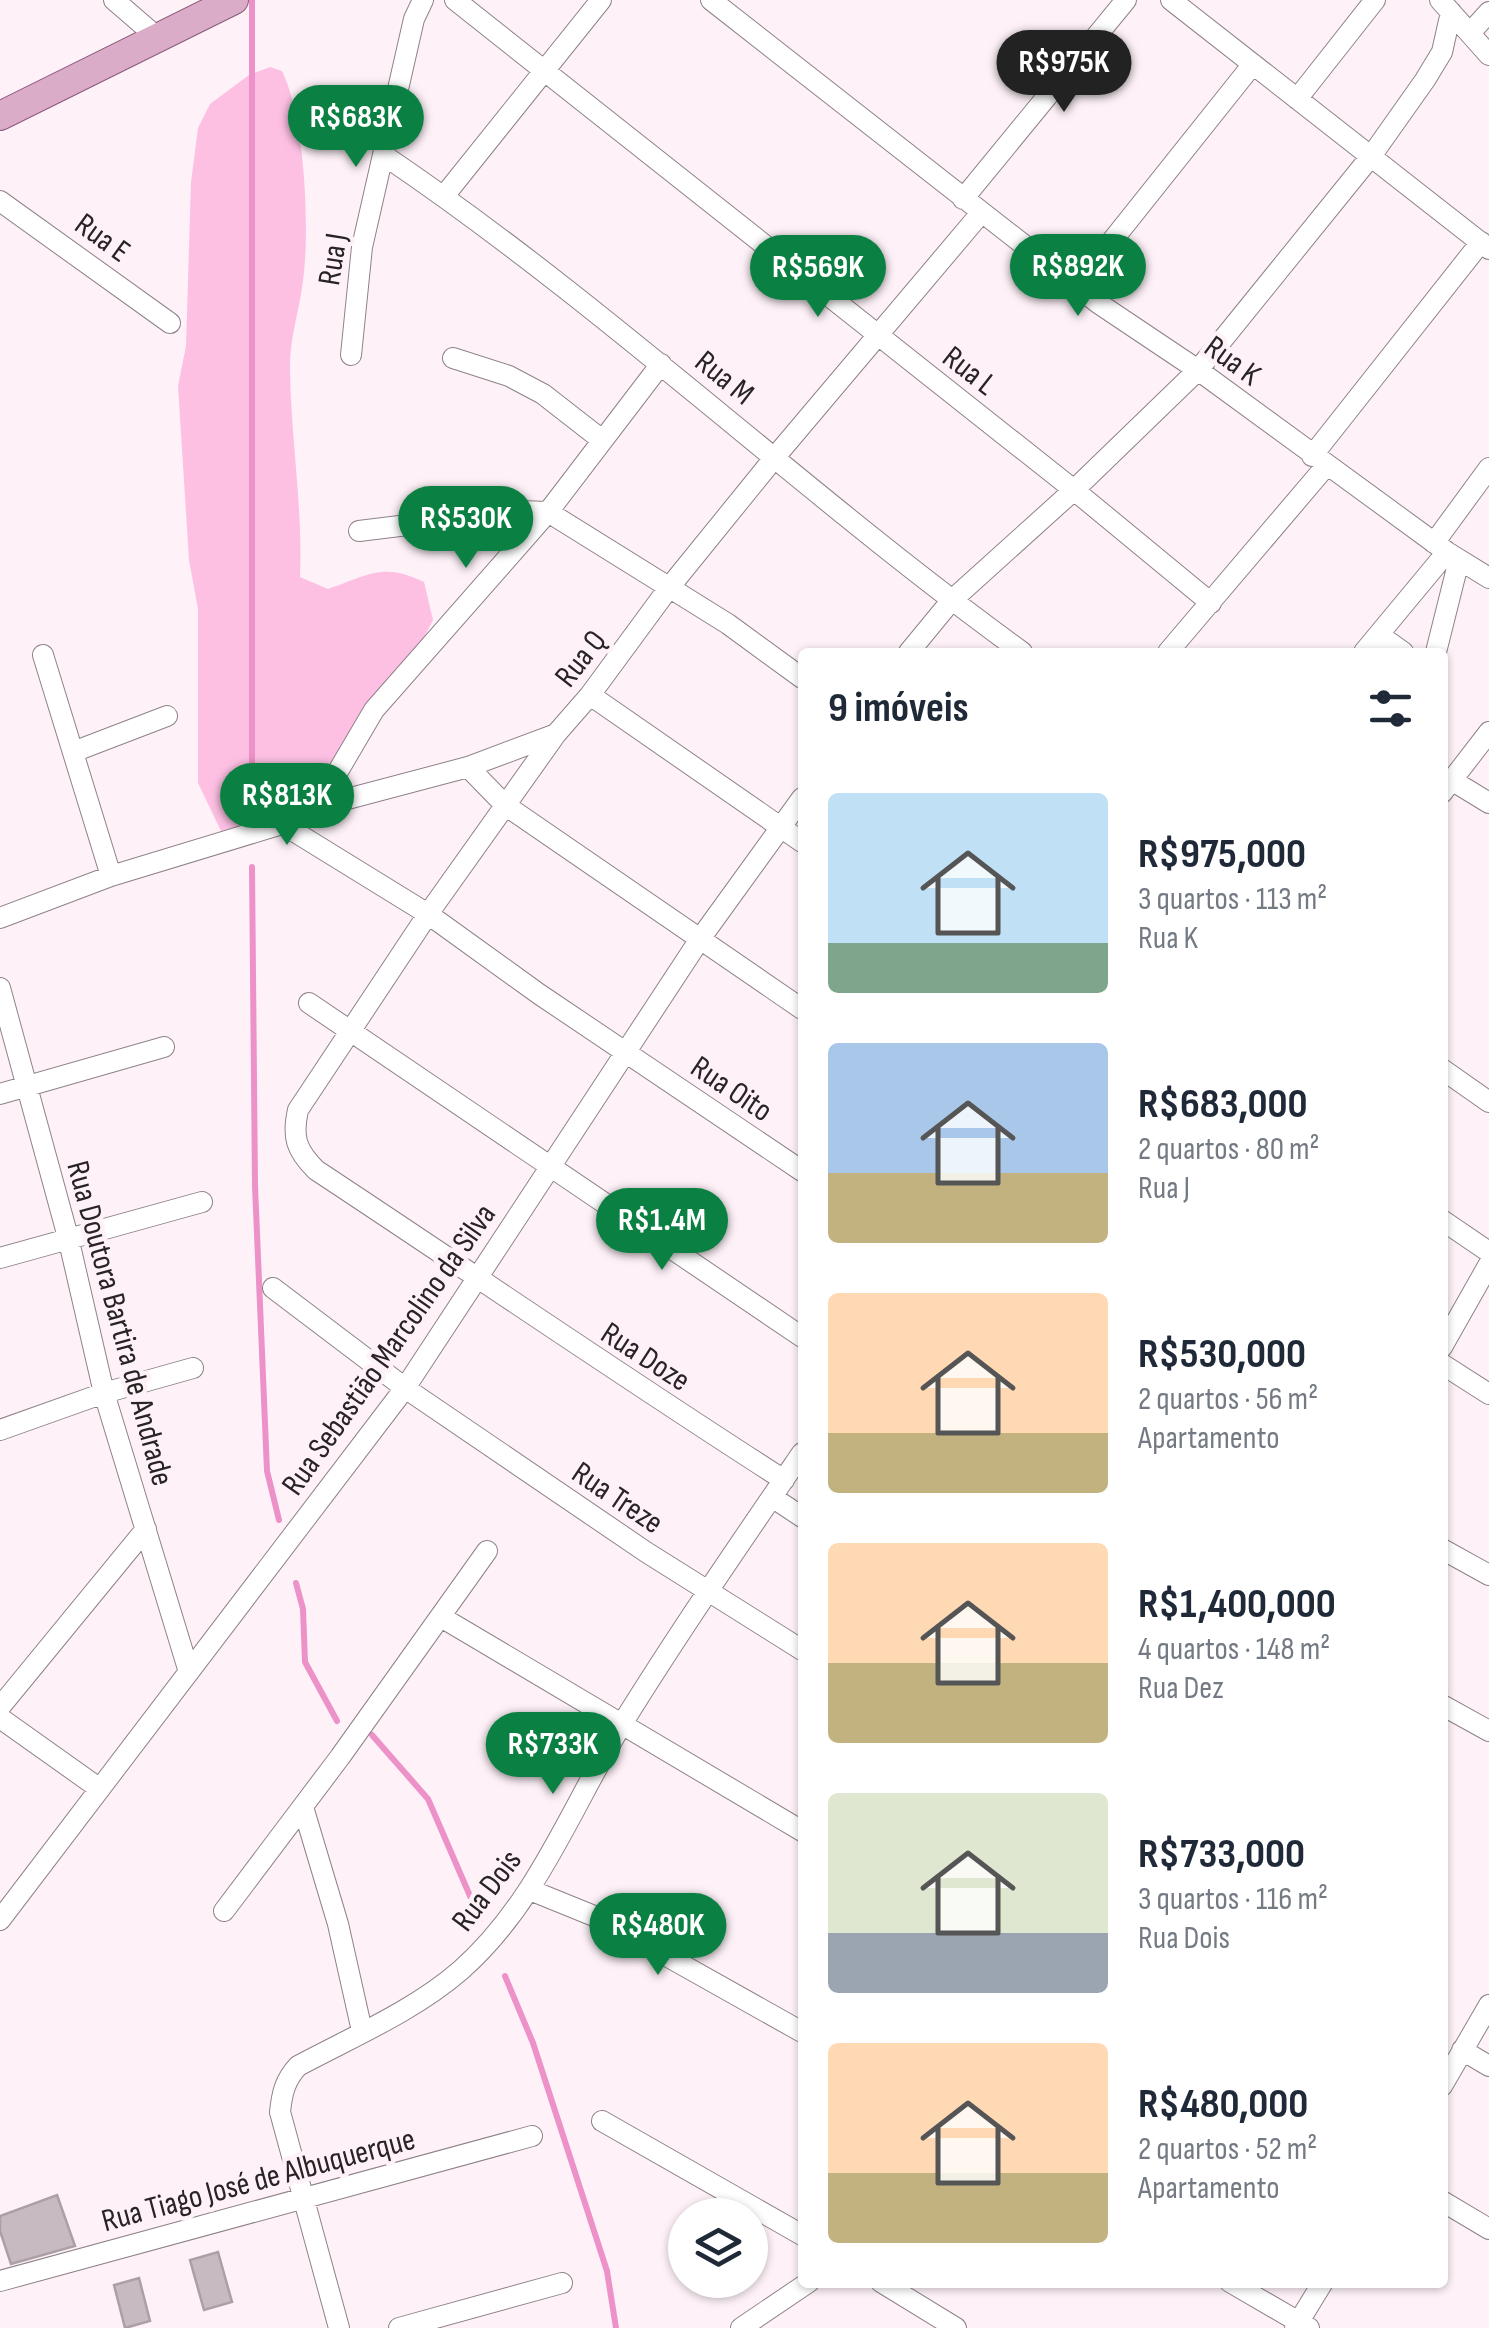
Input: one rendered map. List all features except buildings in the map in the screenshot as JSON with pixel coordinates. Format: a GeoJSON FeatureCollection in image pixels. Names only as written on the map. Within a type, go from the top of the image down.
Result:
{"type":"FeatureCollection","features":[{"type":"Feature","properties":{"kind":"main road"},"geometry":{"type":"LineString","coordinates":[[0,116],[234,0]]}},
{"type":"Feature","properties":{"kind":"street"},"geometry":{"type":"LineString","coordinates":[[114,0],[158,38]]}},
{"type":"Feature","properties":{"kind":"street","name":"Rua J"},"geometry":{"type":"LineString","coordinates":[[352,356],[362,247],[414,18],[423,0]]}},
{"type":"Feature","properties":{"kind":"street","name":"Rua L"},"geometry":{"type":"LineString","coordinates":[[455,0],[1211,603]]}},
{"type":"Feature","properties":{"kind":"street"},"geometry":{"type":"LineString","coordinates":[[444,196],[601,0]]}},
{"type":"Feature","properties":{"kind":"street","name":"Rua K"},"geometry":{"type":"LineString","coordinates":[[710,0],[1076,286],[1489,578]]}},
{"type":"Feature","properties":{"kind":"street"},"geometry":{"type":"LineString","coordinates":[[963,199],[1126,0]]}},
{"type":"Feature","properties":{"kind":"street"},"geometry":{"type":"LineString","coordinates":[[1297,99],[1375,0]]}},
{"type":"Feature","properties":{"kind":"street"},"geometry":{"type":"LineString","coordinates":[[1172,648],[1211,603],[1485,246],[1253,64],[1182,3]]}},
{"type":"Feature","properties":{"kind":"street"},"geometry":{"type":"LineString","coordinates":[[1446,6],[1489,54]]}},
{"type":"Feature","properties":{"kind":"street"},"geometry":{"type":"LineString","coordinates":[[912,648],[951,601],[1198,370],[1372,155],[1437,62],[1446,6]]}},
{"type":"Feature","properties":{"kind":"street"},"geometry":{"type":"LineString","coordinates":[[1470,33],[1489,12]]}},
{"type":"Feature","properties":{"kind":"street"},"geometry":{"type":"LineString","coordinates":[[1076,286],[1253,64]]}},
{"type":"Feature","properties":{"kind":"street","name":"Rua M"},"geometry":{"type":"LineString","coordinates":[[384,156],[444,196],[661,364],[951,601],[1016,648]]}},
{"type":"Feature","properties":{"kind":"street","name":"Rua E"},"geometry":{"type":"LineString","coordinates":[[0,201],[170,323]]}},
{"type":"Feature","properties":{"kind":"street","name":"Rua Q"},"geometry":{"type":"LineString","coordinates":[[316,1170],[299,1152],[293,1132],[298,1110],[428,914],[556,734],[590,696],[668,590],[981,213]]}},
{"type":"Feature","properties":{"kind":"street"},"geometry":{"type":"LineString","coordinates":[[453,358],[509,376],[543,394],[602,440]]}},
{"type":"Feature","properties":{"kind":"street"},"geometry":{"type":"LineString","coordinates":[[317,808],[374,710],[548,512],[661,364]]}},
{"type":"Feature","properties":{"kind":"street"},"geometry":{"type":"LineString","coordinates":[[1368,648],[1447,551],[1489,468]]}},
{"type":"Feature","properties":{"kind":"street"},"geometry":{"type":"LineString","coordinates":[[359,531],[521,511],[548,512],[728,624],[798,675]]}},
{"type":"Feature","properties":{"kind":"street"},"geometry":{"type":"LineString","coordinates":[[1436,648],[1447,551]]}},
{"type":"Feature","properties":{"kind":"street"},"geometry":{"type":"LineString","coordinates":[[1379,635],[1397,648]]}},
{"type":"Feature","properties":{"kind":"street"},"geometry":{"type":"LineString","coordinates":[[44,655],[111,876]]}},
{"type":"Feature","properties":{"kind":"street"},"geometry":{"type":"LineString","coordinates":[[590,696],[798,839]]}},
{"type":"Feature","properties":{"kind":"street"},"geometry":{"type":"LineString","coordinates":[[72,752],[167,716]]}},
{"type":"Feature","properties":{"kind":"street"},"geometry":{"type":"LineString","coordinates":[[1489,732],[1448,787],[1489,803]]}},
{"type":"Feature","properties":{"kind":"street"},"geometry":{"type":"LineString","coordinates":[[0,918],[111,876],[282,824],[317,808],[468,767],[556,734]]}},
{"type":"Feature","properties":{"kind":"street"},"geometry":{"type":"LineString","coordinates":[[468,767],[505,805],[798,1006]]}},
{"type":"Feature","properties":{"kind":"street","name":"Rua Sebastião Marcolino da Silva"},"geometry":{"type":"LineString","coordinates":[[0,1920],[404,1388],[700,940],[798,804]]}},
{"type":"Feature","properties":{"kind":"street","name":"Rua Oito"},"geometry":{"type":"LineString","coordinates":[[282,824],[428,914],[798,1169]]}},
{"type":"Feature","properties":{"kind":"street","name":"Rua Doutora Bartira de Andrade"},"geometry":{"type":"LineString","coordinates":[[0,988],[68,1237],[104,1393],[189,1672]]}},
{"type":"Feature","properties":{"kind":"street"},"geometry":{"type":"LineString","coordinates":[[309,1003],[798,1333]]}},
{"type":"Feature","properties":{"kind":"street"},"geometry":{"type":"LineString","coordinates":[[0,1094],[164,1047]]}},
{"type":"Feature","properties":{"kind":"street"},"geometry":{"type":"LineString","coordinates":[[1448,1073],[1489,1102]]}},
{"type":"Feature","properties":{"kind":"street","name":"Rua Doze"},"geometry":{"type":"LineString","coordinates":[[316,1170],[479,1278],[778,1488],[798,1512]]}},
{"type":"Feature","properties":{"kind":"street"},"geometry":{"type":"LineString","coordinates":[[0,1258],[202,1202]]}},
{"type":"Feature","properties":{"kind":"street"},"geometry":{"type":"LineString","coordinates":[[1448,1224],[1489,1252]]}},
{"type":"Feature","properties":{"kind":"street"},"geometry":{"type":"LineString","coordinates":[[1448,1336],[1489,1264]]}},
{"type":"Feature","properties":{"kind":"street","name":"Rua Treze"},"geometry":{"type":"LineString","coordinates":[[273,1288],[404,1388],[798,1648]]}},
{"type":"Feature","properties":{"kind":"street"},"geometry":{"type":"LineString","coordinates":[[0,1430],[104,1393],[193,1368]]}},
{"type":"Feature","properties":{"kind":"street"},"geometry":{"type":"LineString","coordinates":[[1448,1368],[1489,1394]]}},
{"type":"Feature","properties":{"kind":"street","name":"Rua Dois"},"geometry":{"type":"LineString","coordinates":[[306,2197],[280,2112],[288,2077],[298,2066],[438,1988],[464,1968],[530,1890],[622,1725],[798,1458]]}},
{"type":"Feature","properties":{"kind":"street"},"geometry":{"type":"LineString","coordinates":[[0,1707],[146,1529]]}},
{"type":"Feature","properties":{"kind":"street"},"geometry":{"type":"LineString","coordinates":[[224,1911],[303,1808],[486,1551]]}},
{"type":"Feature","properties":{"kind":"street"},"geometry":{"type":"LineString","coordinates":[[1448,1552],[1489,1576]]}},
{"type":"Feature","properties":{"kind":"street"},"geometry":{"type":"LineString","coordinates":[[441,1617],[798,1829]]}},
{"type":"Feature","properties":{"kind":"street"},"geometry":{"type":"LineString","coordinates":[[1448,1708],[1489,1730]]}},
{"type":"Feature","properties":{"kind":"street"},"geometry":{"type":"LineString","coordinates":[[0,1718],[100,1788]]}},
{"type":"Feature","properties":{"kind":"street"},"geometry":{"type":"LineString","coordinates":[[303,1808],[338,1924],[362,2031]]}},
{"type":"Feature","properties":{"kind":"street"},"geometry":{"type":"LineString","coordinates":[[530,1890],[599,1918],[798,2030]]}},
{"type":"Feature","properties":{"kind":"street"},"geometry":{"type":"LineString","coordinates":[[1448,2075],[1489,2005]]}},
{"type":"Feature","properties":{"kind":"street"},"geometry":{"type":"LineString","coordinates":[[1462,2050],[1489,2066]]}},
{"type":"Feature","properties":{"kind":"street"},"geometry":{"type":"LineString","coordinates":[[602,2122],[798,2234]]}},
{"type":"Feature","properties":{"kind":"street","name":"Rua Tiago José de Albuquerque"},"geometry":{"type":"LineString","coordinates":[[0,2280],[532,2136]]}},
{"type":"Feature","properties":{"kind":"street"},"geometry":{"type":"LineString","coordinates":[[306,2197],[339,2328]]}},
{"type":"Feature","properties":{"kind":"street"},"geometry":{"type":"LineString","coordinates":[[1448,2205],[1489,2229]]}},
{"type":"Feature","properties":{"kind":"street"},"geometry":{"type":"LineString","coordinates":[[399,2328],[562,2283]]}},
{"type":"Feature","properties":{"kind":"street"},"geometry":{"type":"LineString","coordinates":[[742,2328],[800,2288]]}},
{"type":"Feature","properties":{"kind":"street"},"geometry":{"type":"LineString","coordinates":[[896,2288],[956,2328]]}},
{"type":"Feature","properties":{"kind":"street"},"geometry":{"type":"LineString","coordinates":[[1240,2288],[1301,2326],[1320,2288]]}},
{"type":"Feature","properties":{"kind":"shaded area"},"geometry":{"type":"Polygon","coordinates":[[[270,67],[282,71],[290,91],[304,174],[305,259],[290,371],[300,577],[328,589],[376,573],[409,576],[424,582],[433,620],[416,653],[322,786],[299,809],[270,822],[221,831],[198,783],[198,609],[189,560],[178,386],[186,346],[191,182],[198,128],[210,104],[249,75],[270,67]]]}},
{"type":"Feature","properties":{"kind":"waterway"},"geometry":{"type":"LineString","coordinates":[[252,0],[252,805]]}},
{"type":"Feature","properties":{"kind":"waterway"},"geometry":{"type":"LineString","coordinates":[[252,867],[255,1186],[267,1471],[279,1520]]}},
{"type":"Feature","properties":{"kind":"waterway"},"geometry":{"type":"LineString","coordinates":[[296,1583],[303,1609],[305,1662],[337,1721]]}},
{"type":"Feature","properties":{"kind":"waterway"},"geometry":{"type":"LineString","coordinates":[[372,1735],[428,1799],[480,1919]]}},
{"type":"Feature","properties":{"kind":"waterway"},"geometry":{"type":"LineString","coordinates":[[505,1976],[533,2043],[607,2271],[616,2328]]}}]}
